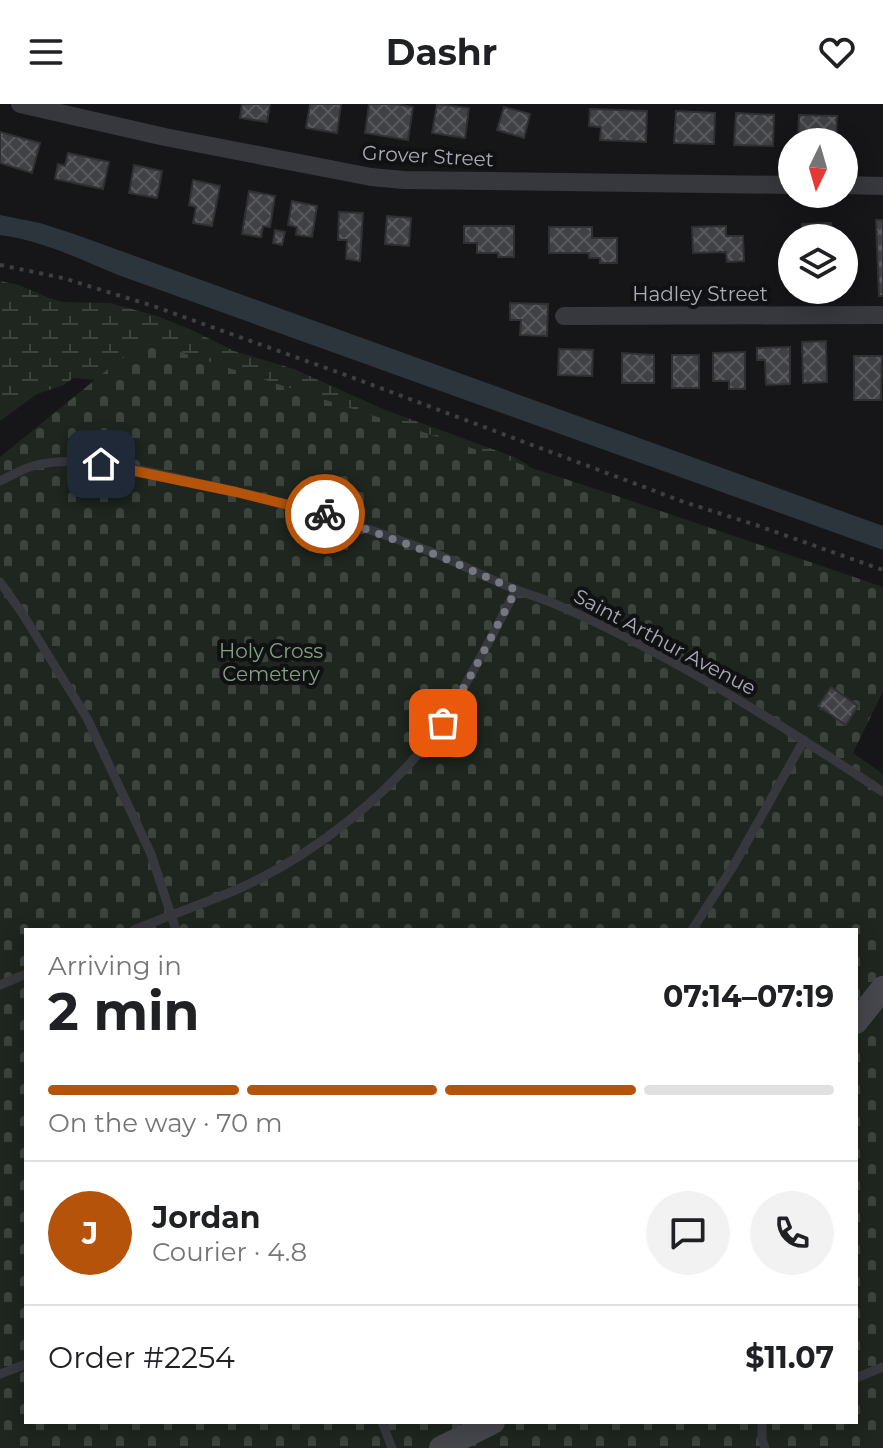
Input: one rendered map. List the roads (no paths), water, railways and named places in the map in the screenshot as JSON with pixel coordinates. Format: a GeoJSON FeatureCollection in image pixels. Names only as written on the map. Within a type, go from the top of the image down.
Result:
{"type":"FeatureCollection","features":[{"type":"Feature","properties":{"kind":"main road"},"geometry":{"type":"LineString","coordinates":[[858,1019],[883,988]]}},
{"type":"Feature","properties":{"kind":"main road"},"geometry":{"type":"LineString","coordinates":[[441,1448],[489,1424]]}},
{"type":"Feature","properties":{"kind":"street","name":"Grover Street"},"geometry":{"type":"LineString","coordinates":[[20,104],[165,137],[371,177],[778,185]]}},
{"type":"Feature","properties":{"kind":"street"},"geometry":{"type":"LineString","coordinates":[[858,185],[883,186]]}},
{"type":"Feature","properties":{"kind":"street","name":"Hadley Street"},"geometry":{"type":"LineString","coordinates":[[564,316],[883,315]]}},
{"type":"Feature","properties":{"kind":"lane","name":"Saint Arthur Avenue"},"geometry":{"type":"LineString","coordinates":[[0,481],[33,466],[63,462],[101,464],[148,472],[324,514],[439,556],[608,628],[700,677],[883,792]]}},
{"type":"Feature","properties":{"kind":"lane"},"geometry":{"type":"LineString","coordinates":[[0,582],[87,718],[151,854],[175,928]]}},
{"type":"Feature","properties":{"kind":"lane"},"geometry":{"type":"LineString","coordinates":[[139,928],[237,889],[287,862],[367,806],[406,767],[443,723],[516,590]]}},
{"type":"Feature","properties":{"kind":"lane"},"geometry":{"type":"LineString","coordinates":[[693,928],[734,865],[804,740]]}},
{"type":"Feature","properties":{"kind":"lane"},"geometry":{"type":"LineString","coordinates":[[0,985],[24,975]]}},
{"type":"Feature","properties":{"kind":"lane"},"geometry":{"type":"LineString","coordinates":[[0,1374],[24,1365]]}},
{"type":"Feature","properties":{"kind":"lane"},"geometry":{"type":"LineString","coordinates":[[858,1377],[883,1367]]}},
{"type":"Feature","properties":{"kind":"lane"},"geometry":{"type":"LineString","coordinates":[[383,1424],[392,1448]]}},
{"type":"Feature","properties":{"kind":"lane"},"geometry":{"type":"LineString","coordinates":[[762,1424],[765,1448]]}},
{"type":"Feature","properties":{"kind":"park label","name":"Holy Cross Cemetery"},"geometry":{"type":"Point","coordinates":[271,662]}}]}
